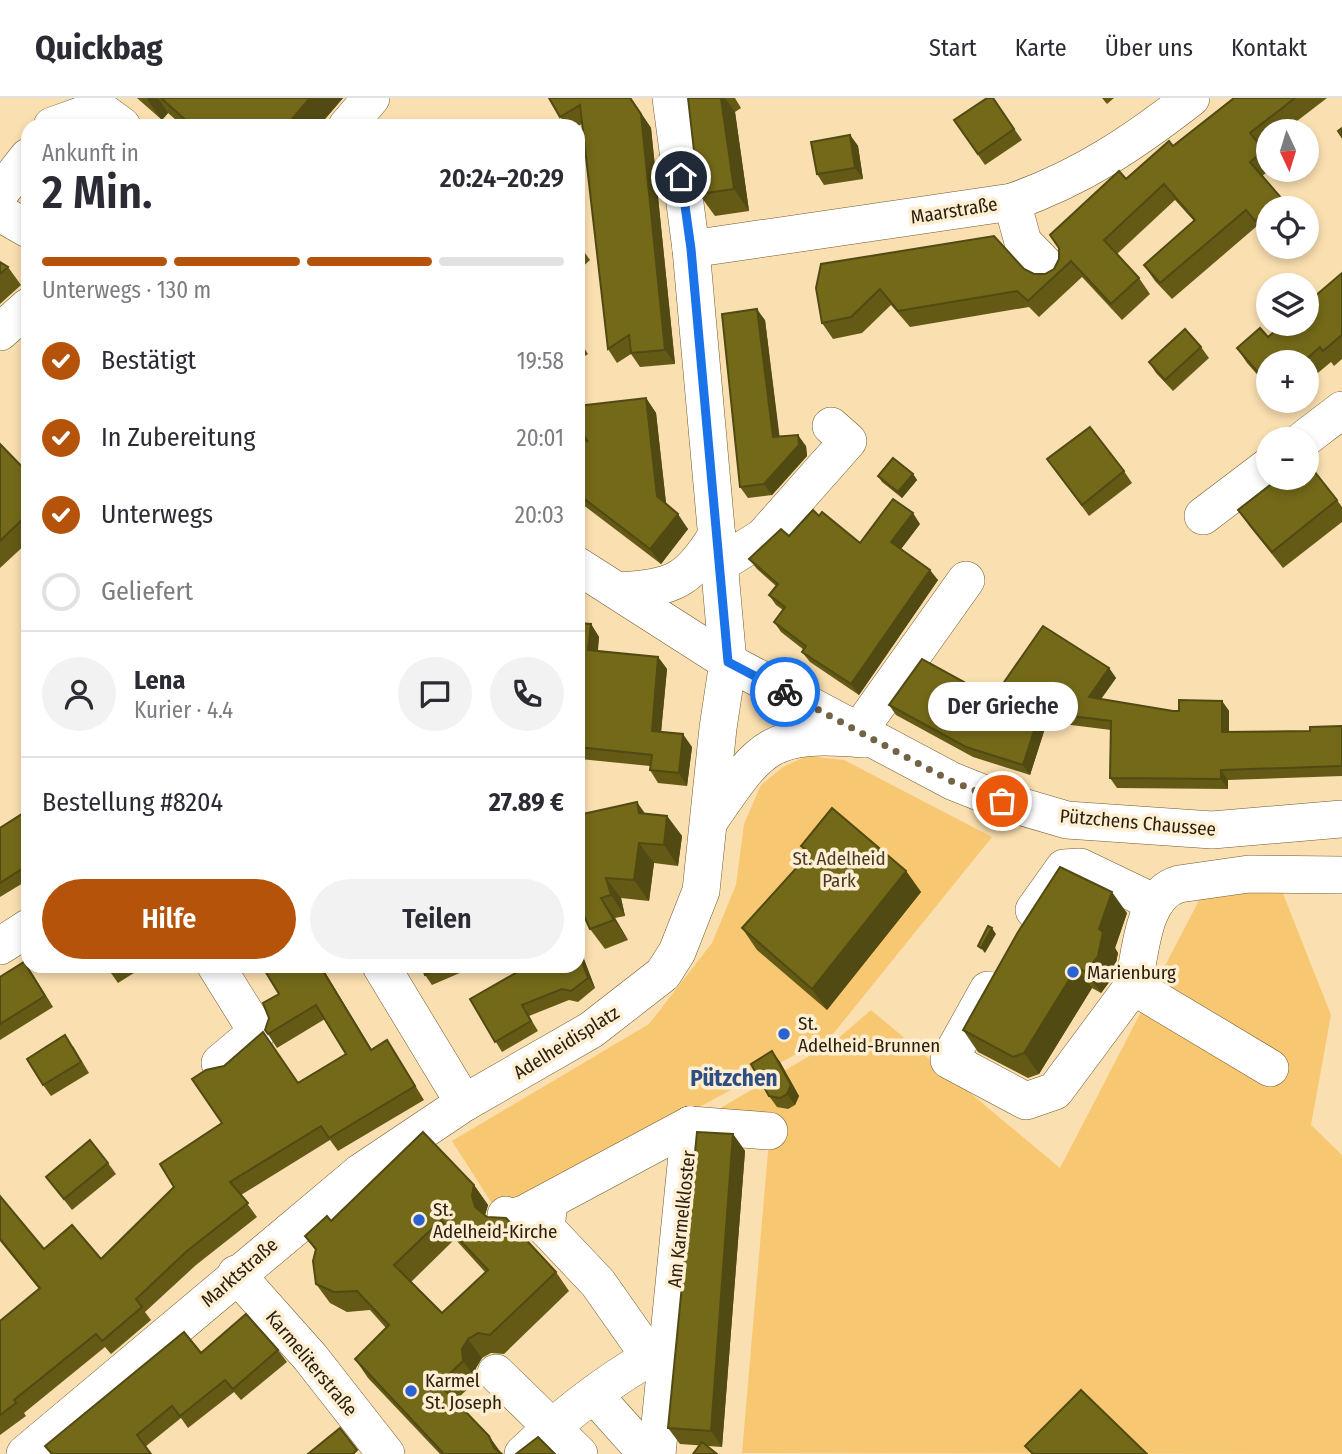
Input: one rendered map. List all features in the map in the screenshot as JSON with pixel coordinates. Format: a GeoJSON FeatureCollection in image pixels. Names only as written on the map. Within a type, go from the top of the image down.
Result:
{"type":"FeatureCollection","features":[{"type":"Feature","properties":{"kind":"street"},"geometry":{"type":"LineString","coordinates":[[353,119],[370,98]]}},
{"type":"Feature","properties":{"kind":"street","name":"Adelheidisplatz"},"geometry":{"type":"LineString","coordinates":[[464,1103],[591,1030],[663,974],[677,952],[701,891],[728,662],[691,249],[671,98]]}},
{"type":"Feature","properties":{"kind":"street","name":"Maarstraße"},"geometry":{"type":"LineString","coordinates":[[691,249],[1012,202],[1057,186],[1111,156],[1184,100]]}},
{"type":"Feature","properties":{"kind":"street"},"geometry":{"type":"LineString","coordinates":[[71,119],[99,109],[113,119]]}},
{"type":"Feature","properties":{"kind":"street"},"geometry":{"type":"LineString","coordinates":[[0,193],[21,166]]}},
{"type":"Feature","properties":{"kind":"street"},"geometry":{"type":"LineString","coordinates":[[1012,202],[1023,242],[1050,270]]}},
{"type":"Feature","properties":{"kind":"street"},"geometry":{"type":"LineString","coordinates":[[0,213],[21,225]]}},
{"type":"Feature","properties":{"kind":"street"},"geometry":{"type":"LineString","coordinates":[[0,332],[21,313]]}},
{"type":"Feature","properties":{"kind":"street"},"geometry":{"type":"LineString","coordinates":[[1319,428],[1342,410]]}},
{"type":"Feature","properties":{"kind":"street"},"geometry":{"type":"LineString","coordinates":[[619,591],[657,588],[684,578],[701,560],[718,549],[763,537],[848,441],[831,426]]}},
{"type":"Feature","properties":{"kind":"street"},"geometry":{"type":"LineString","coordinates":[[1203,516],[1256,476]]}},
{"type":"Feature","properties":{"kind":"street","name":"Pützchens Chaussee"},"geometry":{"type":"LineString","coordinates":[[585,570],[728,662],[951,781],[1002,801],[1067,820],[1212,830],[1342,818]]}},
{"type":"Feature","properties":{"kind":"street"},"geometry":{"type":"LineString","coordinates":[[866,736],[966,580]]}},
{"type":"Feature","properties":{"kind":"street","name":"Adelheidisplatz"},"geometry":{"type":"LineString","coordinates":[[709,822],[752,760],[774,745],[817,735],[866,736]]}},
{"type":"Feature","properties":{"kind":"street"},"geometry":{"type":"LineString","coordinates":[[1155,903],[1080,867],[1064,867],[1010,952],[949,1060],[1026,1101],[1055,1091],[1098,1037],[1133,986],[1145,927],[1155,903],[1168,887],[1249,874],[1342,875]]}},
{"type":"Feature","properties":{"kind":"street"},"geometry":{"type":"LineString","coordinates":[[0,946],[21,932]]}},
{"type":"Feature","properties":{"kind":"street"},"geometry":{"type":"LineString","coordinates":[[220,973],[257,1032],[220,1063]]}},
{"type":"Feature","properties":{"kind":"street"},"geometry":{"type":"LineString","coordinates":[[385,973],[464,1103]]}},
{"type":"Feature","properties":{"kind":"street"},"geometry":{"type":"LineString","coordinates":[[1133,986],[1270,1068]]}},
{"type":"Feature","properties":{"kind":"street","name":"Marktstraße"},"geometry":{"type":"LineString","coordinates":[[25,1454],[236,1274],[361,1172],[464,1103]]}},
{"type":"Feature","properties":{"kind":"street"},"geometry":{"type":"LineString","coordinates":[[690,1125],[769,1132]]}},
{"type":"Feature","properties":{"kind":"street","name":"Am Karmelkloster"},"geometry":{"type":"LineString","coordinates":[[659,1352],[598,1283],[531,1215],[690,1125]]}},
{"type":"Feature","properties":{"kind":"street","name":"Am Karmelkloster"},"geometry":{"type":"LineString","coordinates":[[657,1454],[659,1352],[690,1125]]}},
{"type":"Feature","properties":{"kind":"street","name":"Karmeliterstraße"},"geometry":{"type":"LineString","coordinates":[[236,1274],[310,1357],[386,1454]]}},
{"type":"Feature","properties":{"kind":"street"},"geometry":{"type":"LineString","coordinates":[[523,1454],[552,1427],[594,1395],[659,1352]]}},
{"type":"Feature","properties":{"kind":"street"},"geometry":{"type":"LineString","coordinates":[[496,1373],[579,1454]]}},
{"type":"Feature","properties":{"kind":"street"},"geometry":{"type":"LineString","coordinates":[[594,1395],[647,1454]]}},
{"type":"Feature","properties":{"kind":"green space","name":"St. Adelheid Park"},"geometry":{"type":"Polygon","coordinates":[[[807,756],[844,760],[992,837],[833,1034],[500,1216],[452,1141],[649,1024],[712,943],[736,885],[744,824],[761,785],[783,767],[807,756]]]}},
{"type":"Feature","properties":{"kind":"green space"},"geometry":{"type":"Polygon","coordinates":[[[1207,885],[1280,886],[1331,1015],[1311,1125],[1342,1155],[1342,1454],[742,1453],[769,1140],[707,1116],[835,1041],[871,1010],[1060,1168],[1207,885]]]}},
{"type":"Feature","properties":{"kind":"building"},"geometry":{"type":"Polygon","coordinates":[[[161,98],[310,98],[292,119],[184,119],[161,98]]]}},
{"type":"Feature","properties":{"kind":"building"},"geometry":{"type":"Polygon","coordinates":[[[549,98],[630,98],[641,114],[665,350],[631,353],[629,335],[608,349],[585,149],[585,119],[582,119],[580,105],[560,117],[549,98]]]}},
{"type":"Feature","properties":{"kind":"building"},"geometry":{"type":"Polygon","coordinates":[[[688,98],[721,98],[734,189],[699,194],[688,98]]]}},
{"type":"Feature","properties":{"kind":"building"},"geometry":{"type":"Polygon","coordinates":[[[987,98],[993,98],[1014,129],[978,154],[954,120],[987,98]]]}},
{"type":"Feature","properties":{"kind":"building"},"geometry":{"type":"Polygon","coordinates":[[[1234,98],[1295,98],[1268,119],[1256,119],[1256,128],[1250,133],[1256,140],[1256,157],[1250,162],[1256,169],[1256,182],[1267,182],[1280,196],[1256,196],[1256,220],[1246,210],[1160,283],[1144,265],[1195,220],[1164,184],[1104,240],[1139,278],[1111,304],[1071,261],[1028,301],[1017,291],[898,311],[880,289],[851,317],[822,323],[816,288],[821,264],[994,236],[1024,269],[1034,274],[1045,274],[1054,269],[1059,259],[1059,248],[1050,235],[1119,171],[1126,179],[1169,141],[1173,146],[1234,98]]]}},
{"type":"Feature","properties":{"kind":"building"},"geometry":{"type":"Polygon","coordinates":[[[850,135],[855,168],[817,174],[811,142],[850,135]]]}},
{"type":"Feature","properties":{"kind":"building"},"geometry":{"type":"Polygon","coordinates":[[[0,262],[8,267],[0,274],[0,262]]]}},
{"type":"Feature","properties":{"kind":"building"},"geometry":{"type":"Polygon","coordinates":[[[1342,273],[1342,335],[1323,351],[1320,347],[1317,350],[1256,350],[1256,370],[1237,348],[1256,331],[1256,336],[1268,337],[1319,336],[1319,293],[1342,273]]]}},
{"type":"Feature","properties":{"kind":"building"},"geometry":{"type":"Polygon","coordinates":[[[757,309],[773,437],[798,435],[799,445],[764,484],[740,487],[722,314],[757,309]]]}},
{"type":"Feature","properties":{"kind":"building"},"geometry":{"type":"Polygon","coordinates":[[[1185,329],[1201,347],[1165,380],[1149,362],[1185,329]]]}},
{"type":"Feature","properties":{"kind":"building"},"geometry":{"type":"Polygon","coordinates":[[[646,398],[657,496],[678,514],[650,549],[585,499],[585,440],[588,442],[585,437],[585,405],[646,398]]]}},
{"type":"Feature","properties":{"kind":"building"},"geometry":{"type":"Polygon","coordinates":[[[1090,427],[1124,471],[1082,505],[1047,459],[1090,427]]]}},
{"type":"Feature","properties":{"kind":"building"},"geometry":{"type":"Polygon","coordinates":[[[0,444],[21,466],[21,521],[0,541],[0,444]]]}},
{"type":"Feature","properties":{"kind":"building"},"geometry":{"type":"Polygon","coordinates":[[[893,458],[913,474],[898,492],[878,476],[893,458]]]}},
{"type":"Feature","properties":{"kind":"building"},"geometry":{"type":"Polygon","coordinates":[[[1319,477],[1337,500],[1272,552],[1238,510],[1264,490],[1319,490],[1319,477]]]}},
{"type":"Feature","properties":{"kind":"building"},"geometry":{"type":"Polygon","coordinates":[[[893,499],[913,513],[891,542],[930,570],[851,684],[802,652],[806,646],[774,622],[785,607],[769,595],[778,584],[749,559],[781,529],[789,536],[813,510],[819,516],[822,512],[860,543],[893,499]]]}},
{"type":"Feature","properties":{"kind":"building"},"geometry":{"type":"Polygon","coordinates":[[[585,624],[591,624],[588,650],[658,657],[652,731],[683,734],[679,773],[650,770],[652,755],[585,748],[585,624]]]}},
{"type":"Feature","properties":{"kind":"building"},"geometry":{"type":"Polygon","coordinates":[[[1043,626],[1109,668],[1089,697],[1173,711],[1179,711],[1179,700],[1222,701],[1222,732],[1310,731],[1310,727],[1342,726],[1342,766],[1221,770],[1221,779],[1110,778],[1111,721],[1040,712],[1023,765],[966,747],[889,705],[922,659],[993,698],[1043,626]]]}},
{"type":"Feature","properties":{"kind":"building"},"geometry":{"type":"Polygon","coordinates":[[[637,802],[639,813],[667,816],[664,845],[639,843],[634,880],[606,878],[611,895],[601,898],[614,920],[590,929],[585,918],[585,813],[637,802]]]}},
{"type":"Feature","properties":{"kind":"building"},"geometry":{"type":"Polygon","coordinates":[[[832,808],[906,871],[812,989],[742,928],[810,853],[801,846],[832,808]]]}},
{"type":"Feature","properties":{"kind":"building"},"geometry":{"type":"Polygon","coordinates":[[[21,814],[21,870],[0,883],[0,828],[21,814]]]}},
{"type":"Feature","properties":{"kind":"building"},"geometry":{"type":"Polygon","coordinates":[[[1060,867],[1112,892],[1099,929],[1103,932],[1098,956],[1086,972],[1077,967],[1024,1053],[1013,1057],[963,1030],[1018,932],[1060,867]]]}},
{"type":"Feature","properties":{"kind":"building"},"geometry":{"type":"Polygon","coordinates":[[[988,926],[992,928],[981,948],[978,946],[988,926]]]}},
{"type":"Feature","properties":{"kind":"building"},"geometry":{"type":"Polygon","coordinates":[[[21,964],[21,973],[31,973],[45,996],[0,1024],[0,977],[21,964]]]}},
{"type":"Feature","properties":{"kind":"building"},"geometry":{"type":"Polygon","coordinates":[[[585,970],[588,978],[571,991],[562,989],[522,1005],[531,1021],[495,1042],[470,999],[516,973],[585,973],[585,970]]]}},
{"type":"Feature","properties":{"kind":"building"},"geometry":{"type":"Polygon","coordinates":[[[266,973],[324,973],[371,1050],[387,1040],[415,1086],[329,1138],[321,1126],[230,1182],[248,1203],[187,1251],[136,1299],[142,1307],[102,1341],[96,1334],[14,1400],[16,1403],[0,1415],[0,1321],[40,1288],[0,1239],[0,1196],[44,1249],[72,1225],[101,1259],[174,1187],[160,1164],[222,1123],[192,1079],[206,1070],[224,1066],[263,1032],[298,1083],[346,1054],[316,1005],[268,1034],[265,1030],[269,1018],[263,1003],[279,994],[266,973]]]}},
{"type":"Feature","properties":{"kind":"building"},"geometry":{"type":"Polygon","coordinates":[[[65,1035],[81,1062],[43,1085],[27,1059],[65,1035]]]}},
{"type":"Feature","properties":{"kind":"building"},"geometry":{"type":"Polygon","coordinates":[[[772,1051],[791,1085],[787,1094],[780,1098],[769,1096],[751,1064],[772,1051]]]}},
{"type":"Feature","properties":{"kind":"building"},"geometry":{"type":"Polygon","coordinates":[[[423,1132],[474,1185],[472,1196],[475,1207],[487,1217],[506,1218],[556,1272],[490,1335],[478,1333],[468,1339],[462,1349],[463,1361],[439,1384],[489,1436],[494,1448],[502,1454],[444,1454],[355,1359],[389,1325],[357,1291],[334,1292],[316,1284],[313,1261],[316,1249],[305,1236],[327,1216],[331,1221],[423,1132]],[[441,1220],[394,1265],[442,1313],[488,1270],[441,1220]]]}},
{"type":"Feature","properties":{"kind":"building"},"geometry":{"type":"Polygon","coordinates":[[[697,1132],[733,1134],[711,1431],[668,1428],[697,1132]]]}},
{"type":"Feature","properties":{"kind":"building"},"geometry":{"type":"Polygon","coordinates":[[[90,1140],[108,1163],[64,1199],[46,1177],[90,1140]]]}},
{"type":"Feature","properties":{"kind":"building"},"geometry":{"type":"Polygon","coordinates":[[[246,1314],[278,1350],[233,1389],[225,1380],[180,1416],[172,1406],[137,1435],[151,1454],[52,1454],[45,1446],[184,1332],[201,1353],[246,1314]]]}},
{"type":"Feature","properties":{"kind":"building"},"geometry":{"type":"Polygon","coordinates":[[[1081,1390],[1147,1454],[1033,1454],[1025,1446],[1081,1390]]]}},
{"type":"Feature","properties":{"kind":"building"},"geometry":{"type":"Polygon","coordinates":[[[340,1428],[357,1450],[353,1454],[308,1454],[340,1428]]]}},
{"type":"Feature","properties":{"kind":"building"},"geometry":{"type":"Polygon","coordinates":[[[538,1437],[555,1454],[516,1454],[538,1437]]]}},
{"type":"Feature","properties":{"kind":"building"},"geometry":{"type":"Polygon","coordinates":[[[702,1442],[717,1454],[693,1454],[702,1442]]]}},
{"type":"Feature","properties":{"kind":"way so far"},"geometry":{"type":"LineString","coordinates":[[785,692],[951,781],[1002,801]]}},
{"type":"Feature","properties":{"kind":"place","name":"Der Grieche"},"geometry":{"type":"Point","coordinates":[1002,801]}},
{"type":"Feature","properties":{"kind":"place","name":"Marienburg"},"geometry":{"type":"Point","coordinates":[1073,972]}},
{"type":"Feature","properties":{"kind":"place","name":"St. Adelheid-Brunnen"},"geometry":{"type":"Point","coordinates":[784,1034]}},
{"type":"Feature","properties":{"kind":"place","name":"St. Adelheid-Kirche"},"geometry":{"type":"Point","coordinates":[419,1220]}},
{"type":"Feature","properties":{"kind":"place","name":"Karmel St. Joseph"},"geometry":{"type":"Point","coordinates":[411,1391]}},
{"type":"Feature","properties":{"kind":"district","name":"Pützchen"},"geometry":{"type":"Point","coordinates":[734,1078]}},
{"type":"Feature","properties":{"kind":"route"},"geometry":{"type":"LineString","coordinates":[[681,177],[691,249],[728,662],[785,692]]}}]}
